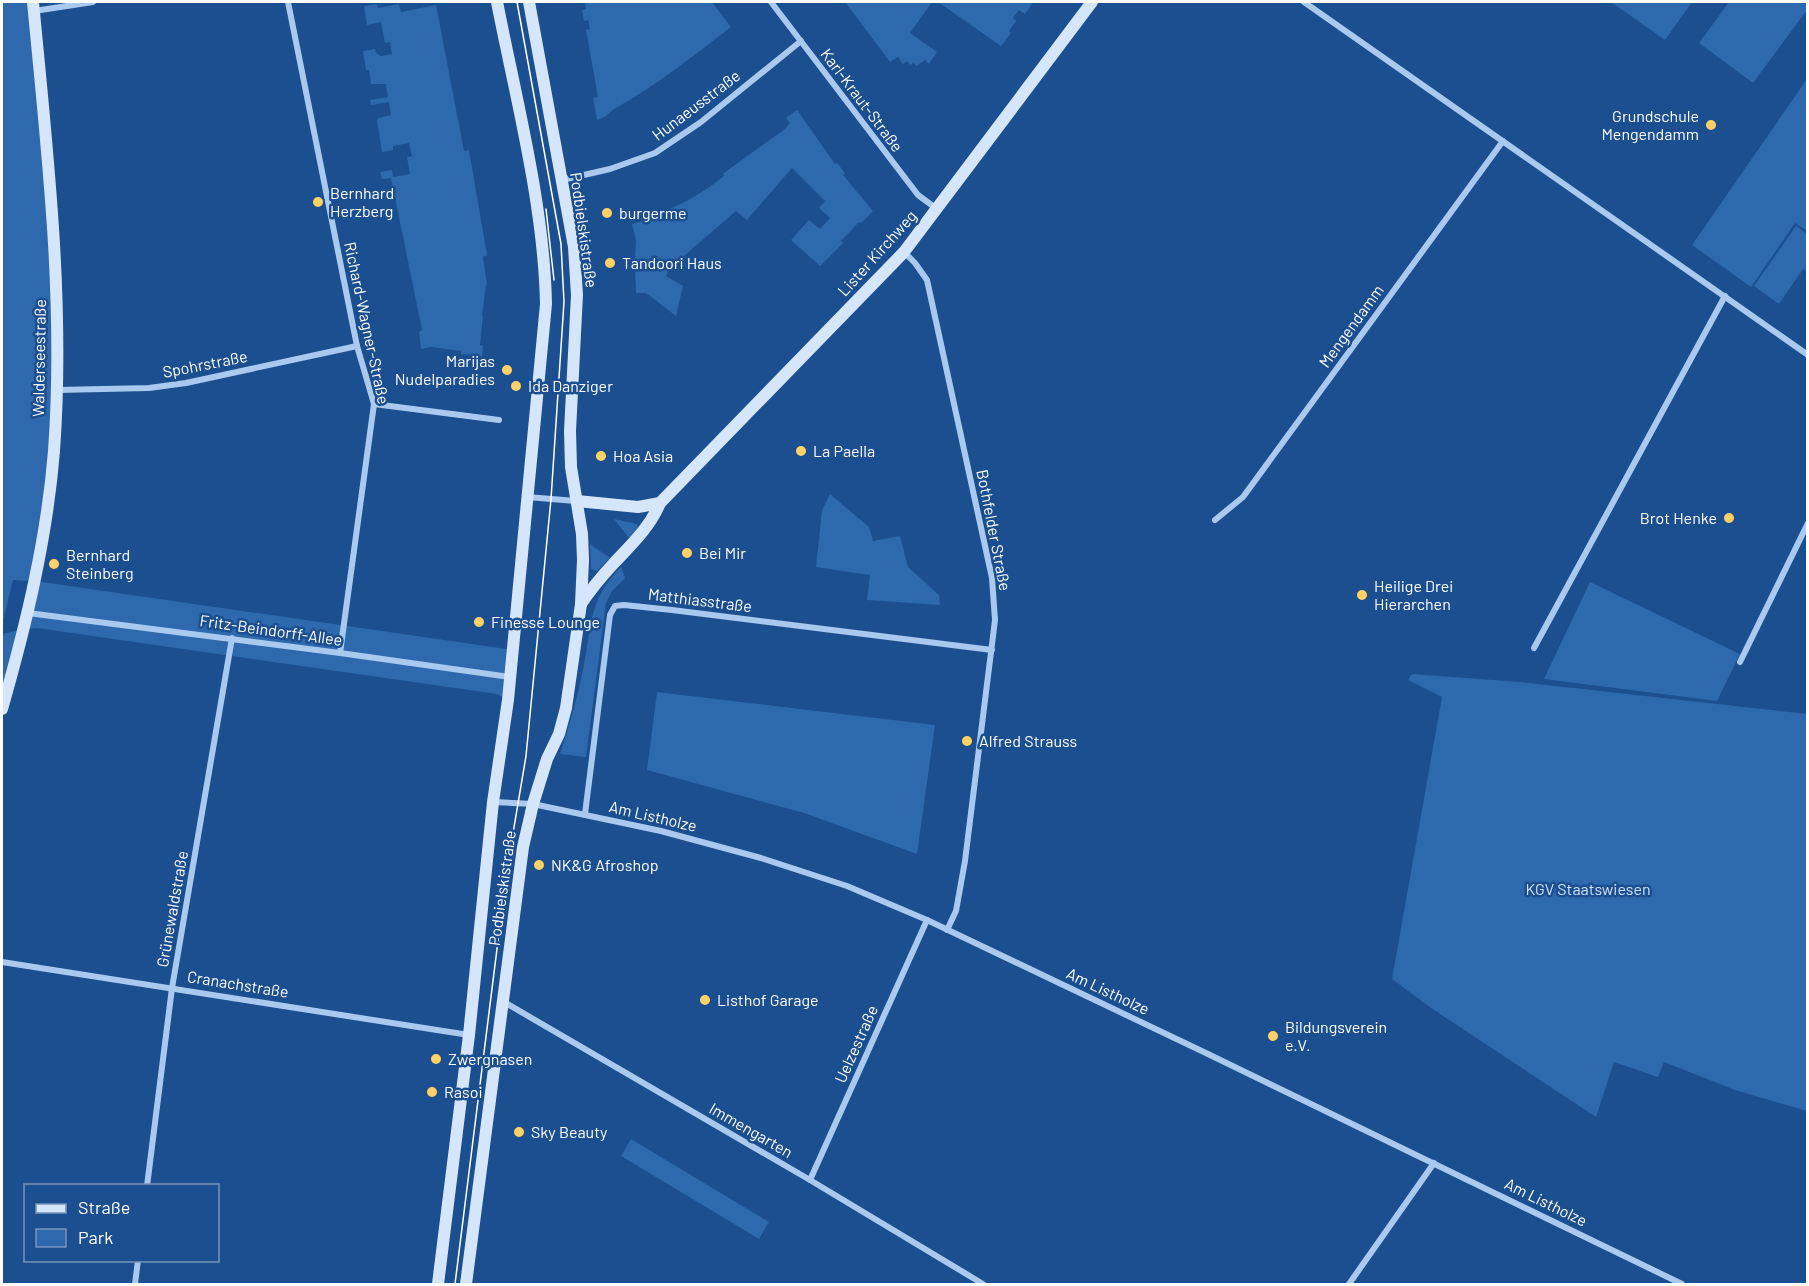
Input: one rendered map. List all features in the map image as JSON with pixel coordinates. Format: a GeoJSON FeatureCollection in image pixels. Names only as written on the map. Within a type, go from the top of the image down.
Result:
{"type":"FeatureCollection","features":[{"type":"Feature","properties":{"kind":"main road","name":"Podbielskistraße"},"geometry":{"type":"LineString","coordinates":[[438,1284],[510,678],[546,304],[545,273],[532,182],[497,2]]}},
{"type":"Feature","properties":{"kind":"main road","name":"Podbielskistraße"},"geometry":{"type":"LineString","coordinates":[[466,1284],[523,847],[533,804],[547,759],[559,734],[566,708],[581,604],[582,534],[571,467],[570,431],[577,295],[574,247],[529,2]]}},
{"type":"Feature","properties":{"kind":"main road","name":"Lister Kirchweg"},"geometry":{"type":"LineString","coordinates":[[581,604],[612,565],[644,531],[660,503],[904,252],[1092,2]]}},
{"type":"Feature","properties":{"kind":"main road","name":"Walderseestraße"},"geometry":{"type":"LineString","coordinates":[[2,709],[28,613],[40,555],[54,452],[57,390],[56,271],[34,6]]}},
{"type":"Feature","properties":{"kind":"main road"},"geometry":{"type":"LineString","coordinates":[[577,501],[638,507],[660,503]]}},
{"type":"Feature","properties":{"kind":"street"},"geometry":{"type":"LineString","coordinates":[[34,6],[93,2]]}},
{"type":"Feature","properties":{"kind":"street","name":"Richard-Wagner-Straße"},"geometry":{"type":"LineString","coordinates":[[288,2],[357,346],[374,404],[340,653]]}},
{"type":"Feature","properties":{"kind":"street","name":"Karl-Kraut-Straße"},"geometry":{"type":"LineString","coordinates":[[771,2],[918,195],[937,210]]}},
{"type":"Feature","properties":{"kind":"street"},"geometry":{"type":"LineString","coordinates":[[1304,2],[1808,355]]}},
{"type":"Feature","properties":{"kind":"street","name":"Hunaeusstraße"},"geometry":{"type":"LineString","coordinates":[[562,180],[610,169],[655,153],[700,122],[801,41]]}},
{"type":"Feature","properties":{"kind":"street","name":"Mengendamm"},"geometry":{"type":"LineString","coordinates":[[1215,520],[1243,497],[1503,141]]}},
{"type":"Feature","properties":{"kind":"street","name":"Bothfelder Straße"},"geometry":{"type":"LineString","coordinates":[[904,252],[927,280],[992,578],[995,620],[965,861],[956,911],[947,930]]}},
{"type":"Feature","properties":{"kind":"street"},"geometry":{"type":"LineString","coordinates":[[1534,648],[1725,296]]}},
{"type":"Feature","properties":{"kind":"street","name":"Spohrstraße"},"geometry":{"type":"LineString","coordinates":[[57,390],[149,388],[186,383],[357,346]]}},
{"type":"Feature","properties":{"kind":"street"},"geometry":{"type":"LineString","coordinates":[[374,404],[499,420]]}},
{"type":"Feature","properties":{"kind":"street"},"geometry":{"type":"LineString","coordinates":[[526,497],[577,501]]}},
{"type":"Feature","properties":{"kind":"street"},"geometry":{"type":"LineString","coordinates":[[1740,662],[1808,523]]}},
{"type":"Feature","properties":{"kind":"street","name":"Matthiasstraße"},"geometry":{"type":"LineString","coordinates":[[585,814],[610,615],[615,606],[672,610],[992,650]]}},
{"type":"Feature","properties":{"kind":"street","name":"Fritz-Beindorff-Allee"},"geometry":{"type":"LineString","coordinates":[[28,613],[232,638],[510,678]]}},
{"type":"Feature","properties":{"kind":"street","name":"Grünewaldstraße"},"geometry":{"type":"LineString","coordinates":[[147,1184],[172,988],[232,638]]}},
{"type":"Feature","properties":{"kind":"street","name":"Am Listholze"},"geometry":{"type":"LineString","coordinates":[[494,802],[533,804],[661,831],[761,858],[847,886],[927,920],[1682,1284]]}},
{"type":"Feature","properties":{"kind":"street","name":"Uelzestraße"},"geometry":{"type":"LineString","coordinates":[[810,1180],[927,920]]}},
{"type":"Feature","properties":{"kind":"street","name":"Cranachstraße"},"geometry":{"type":"LineString","coordinates":[[2,963],[469,1035]]}},
{"type":"Feature","properties":{"kind":"street","name":"Immengarten"},"geometry":{"type":"LineString","coordinates":[[504,1002],[810,1180],[982,1284]]}},
{"type":"Feature","properties":{"kind":"street"},"geometry":{"type":"LineString","coordinates":[[1350,1284],[1434,1163]]}},
{"type":"Feature","properties":{"kind":"street"},"geometry":{"type":"LineString","coordinates":[[135,1284],[138,1262]]}},
{"type":"Feature","properties":{"kind":"green space"},"geometry":{"type":"Polygon","coordinates":[[[2,2],[33,2],[57,390],[35,581],[513,650],[508,700],[497,694],[37,628],[24,629],[34,581],[13,580],[2,625],[2,2]]]}},
{"type":"Feature","properties":{"kind":"green space"},"geometry":{"type":"Polygon","coordinates":[[[585,2],[712,2],[731,27],[660,80],[597,120],[593,98],[598,97],[586,30],[590,29],[588,20],[584,21],[582,10],[586,9],[585,2]]]}},
{"type":"Feature","properties":{"kind":"green space"},"geometry":{"type":"Polygon","coordinates":[[[845,2],[932,2],[910,33],[937,52],[929,64],[925,60],[916,66],[914,63],[910,65],[907,61],[903,64],[898,57],[890,62],[845,2]]]}},
{"type":"Feature","properties":{"kind":"green space"},"geometry":{"type":"Polygon","coordinates":[[[938,2],[1028,2],[1032,4],[1025,14],[1019,10],[1013,18],[1016,21],[1009,31],[1011,33],[1001,46],[938,2]]]}},
{"type":"Feature","properties":{"kind":"green space"},"geometry":{"type":"Polygon","coordinates":[[[1611,2],[1692,2],[1665,40],[1611,2]]]}},
{"type":"Feature","properties":{"kind":"green space"},"geometry":{"type":"Polygon","coordinates":[[[1729,2],[1807,2],[1807,10],[1753,83],[1699,43],[1729,2]]]}},
{"type":"Feature","properties":{"kind":"green space"},"geometry":{"type":"Polygon","coordinates":[[[377,4],[378,8],[399,4],[401,12],[436,5],[464,151],[469,150],[487,255],[483,257],[487,285],[482,315],[480,345],[483,346],[482,356],[431,347],[421,349],[419,332],[422,330],[391,178],[382,179],[380,172],[392,170],[393,177],[410,174],[407,157],[412,156],[409,143],[393,146],[393,150],[382,152],[377,120],[391,115],[389,102],[371,105],[370,100],[388,97],[386,84],[371,84],[363,51],[375,49],[376,53],[381,56],[392,54],[390,42],[385,43],[381,22],[367,25],[364,6],[377,4]]]}},
{"type":"Feature","properties":{"kind":"green space"},"geometry":{"type":"Polygon","coordinates":[[[1807,79],[1807,231],[1795,223],[1751,287],[1692,245],[1807,79]]]}},
{"type":"Feature","properties":{"kind":"green space"},"geometry":{"type":"Polygon","coordinates":[[[797,110],[835,164],[837,163],[845,173],[843,175],[873,211],[861,223],[859,222],[841,241],[843,243],[820,266],[791,240],[809,220],[820,229],[830,218],[819,208],[825,201],[792,168],[747,220],[736,211],[670,268],[666,276],[683,286],[676,316],[646,293],[636,293],[635,267],[638,267],[638,260],[635,259],[636,241],[632,224],[679,205],[707,189],[728,170],[785,129],[790,123],[786,118],[797,110]]]}},
{"type":"Feature","properties":{"kind":"green space"},"geometry":{"type":"Polygon","coordinates":[[[1796,226],[1807,234],[1807,272],[1803,269],[1779,304],[1754,286],[1796,226]]]}},
{"type":"Feature","properties":{"kind":"green space"},"geometry":{"type":"Polygon","coordinates":[[[830,494],[869,527],[873,541],[900,536],[908,567],[939,595],[940,605],[867,600],[870,575],[816,567],[822,510],[830,494]]]}},
{"type":"Feature","properties":{"kind":"green space"},"geometry":{"type":"Polygon","coordinates":[[[614,519],[637,524],[638,528],[629,538],[614,519]]]}},
{"type":"Feature","properties":{"kind":"green space"},"geometry":{"type":"Polygon","coordinates":[[[590,544],[610,558],[597,571],[591,569],[590,544]]]}},
{"type":"Feature","properties":{"kind":"green space"},"geometry":{"type":"Polygon","coordinates":[[[621,567],[625,578],[612,591],[606,603],[586,757],[560,754],[579,687],[597,601],[621,567]]]}},
{"type":"Feature","properties":{"kind":"green space"},"geometry":{"type":"Polygon","coordinates":[[[1590,582],[1740,654],[1717,701],[1544,679],[1590,582]]]}},
{"type":"Feature","properties":{"kind":"green space"},"geometry":{"type":"Polygon","coordinates":[[[24,629],[2,709],[2,634],[24,629]]]}},
{"type":"Feature","properties":{"kind":"green space","name":"KGV Staatswiesen"},"geometry":{"type":"Polygon","coordinates":[[[1412,674],[1520,682],[1807,714],[1807,1111],[1735,1090],[1664,1062],[1658,1077],[1614,1062],[1596,1117],[1431,1008],[1392,979],[1442,697],[1408,680],[1412,674]]]}},
{"type":"Feature","properties":{"kind":"green space"},"geometry":{"type":"Polygon","coordinates":[[[657,692],[935,725],[917,854],[804,813],[647,770],[657,692]]]}},
{"type":"Feature","properties":{"kind":"green space"},"geometry":{"type":"Polygon","coordinates":[[[631,1139],[769,1222],[759,1239],[621,1156],[631,1139]]]}},
{"type":"Feature","properties":{"kind":"tram line"},"geometry":{"type":"LineString","coordinates":[[455,1284],[507,869],[526,756],[551,499],[564,302],[561,244],[517,2]]}},
{"type":"Feature","properties":{"kind":"tram line"},"geometry":{"type":"LineString","coordinates":[[546,209],[554,280]]}},
{"type":"Feature","properties":{"kind":"place","name":"Grundschule Mengendamm"},"geometry":{"type":"Point","coordinates":[1711,125]}},
{"type":"Feature","properties":{"kind":"place","name":"Bernhard Herzberg"},"geometry":{"type":"Point","coordinates":[318,202]}},
{"type":"Feature","properties":{"kind":"place","name":"burgerme"},"geometry":{"type":"Point","coordinates":[607,213]}},
{"type":"Feature","properties":{"kind":"place","name":"Tandoori Haus"},"geometry":{"type":"Point","coordinates":[610,263]}},
{"type":"Feature","properties":{"kind":"place","name":"Marijas Nudelparadies"},"geometry":{"type":"Point","coordinates":[507,370]}},
{"type":"Feature","properties":{"kind":"place","name":"Ida Danziger"},"geometry":{"type":"Point","coordinates":[516,386]}},
{"type":"Feature","properties":{"kind":"place","name":"La Paella"},"geometry":{"type":"Point","coordinates":[801,451]}},
{"type":"Feature","properties":{"kind":"place","name":"Hoa Asia"},"geometry":{"type":"Point","coordinates":[601,456]}},
{"type":"Feature","properties":{"kind":"place","name":"Brot Henke"},"geometry":{"type":"Point","coordinates":[1729,518]}},
{"type":"Feature","properties":{"kind":"place","name":"Bei Mir"},"geometry":{"type":"Point","coordinates":[687,553]}},
{"type":"Feature","properties":{"kind":"place","name":"Bernhard Steinberg"},"geometry":{"type":"Point","coordinates":[54,564]}},
{"type":"Feature","properties":{"kind":"place","name":"Heilige Drei Hierarchen"},"geometry":{"type":"Point","coordinates":[1362,595]}},
{"type":"Feature","properties":{"kind":"place","name":"Finesse Lounge"},"geometry":{"type":"Point","coordinates":[479,622]}},
{"type":"Feature","properties":{"kind":"place","name":"Alfred Strauss"},"geometry":{"type":"Point","coordinates":[967,741]}},
{"type":"Feature","properties":{"kind":"place","name":"NK&G Afroshop"},"geometry":{"type":"Point","coordinates":[539,865]}},
{"type":"Feature","properties":{"kind":"place","name":"Listhof Garage"},"geometry":{"type":"Point","coordinates":[705,1000]}},
{"type":"Feature","properties":{"kind":"place","name":"Bildungsverein e.V."},"geometry":{"type":"Point","coordinates":[1273,1036]}},
{"type":"Feature","properties":{"kind":"place","name":"Zwergnasen"},"geometry":{"type":"Point","coordinates":[436,1059]}},
{"type":"Feature","properties":{"kind":"place","name":"Rasoi"},"geometry":{"type":"Point","coordinates":[432,1092]}},
{"type":"Feature","properties":{"kind":"place","name":"Sky Beauty"},"geometry":{"type":"Point","coordinates":[519,1132]}}]}
